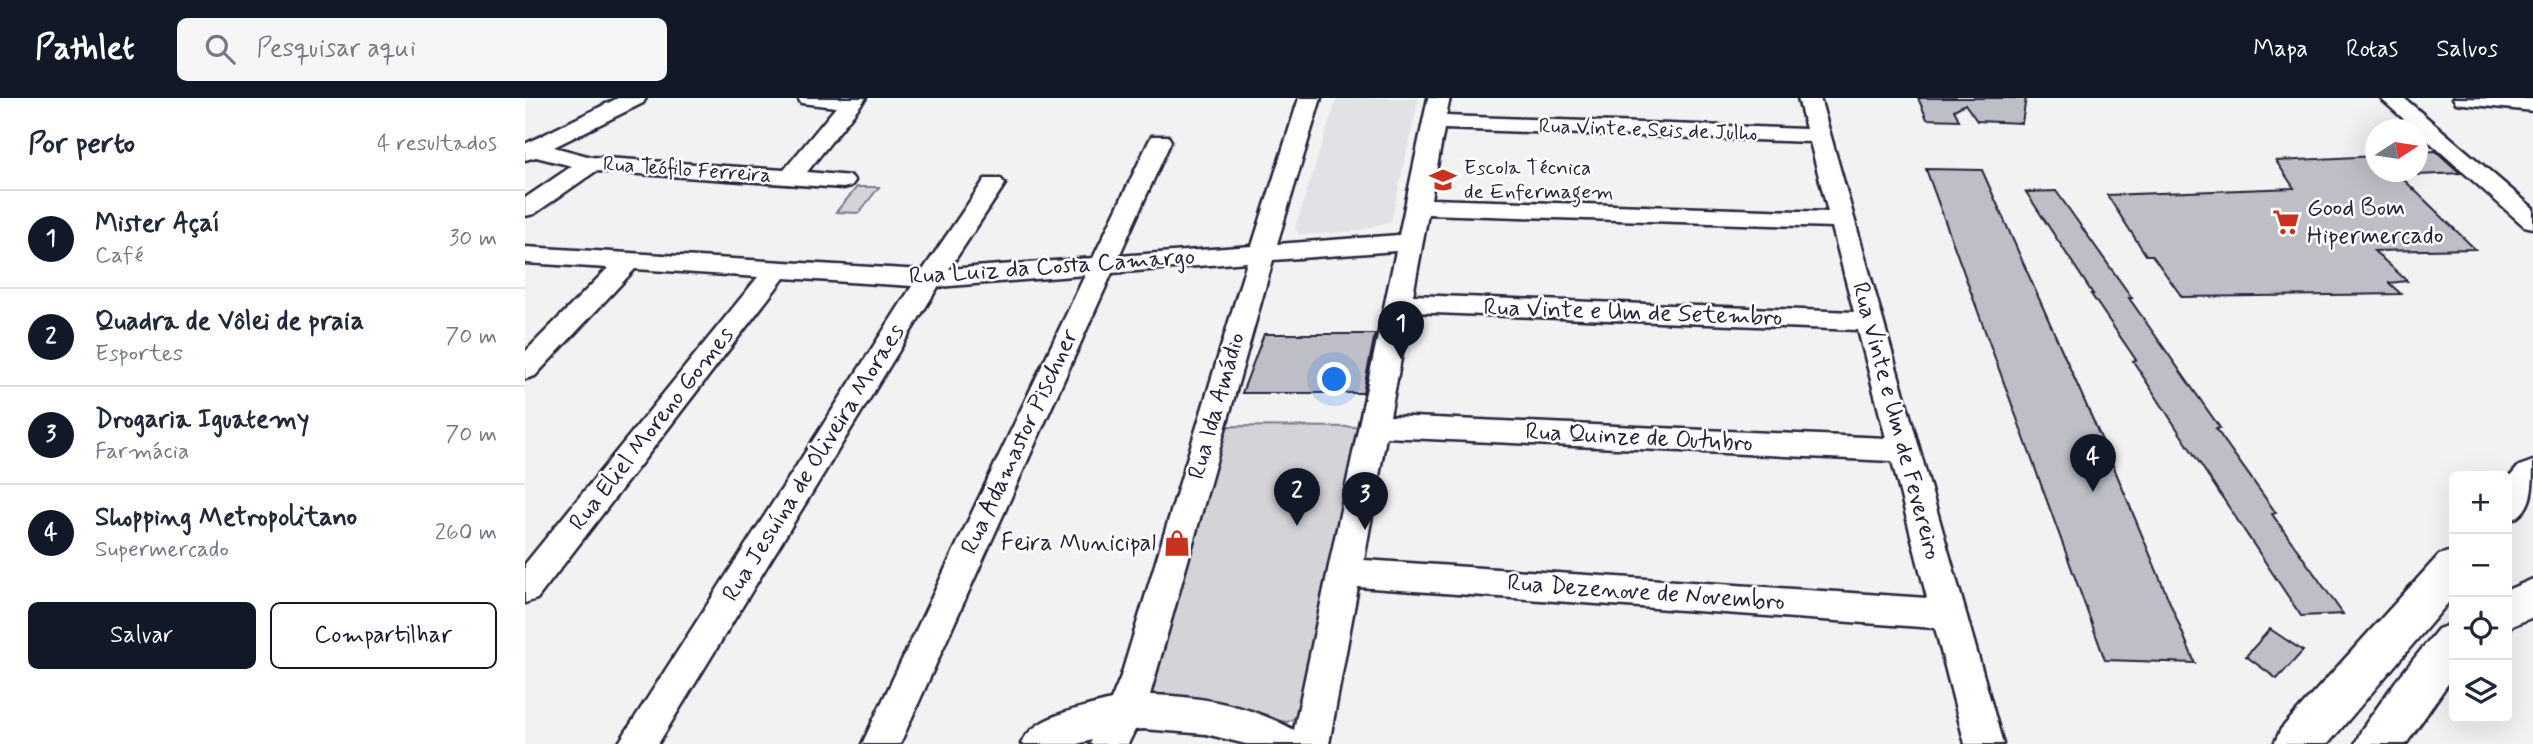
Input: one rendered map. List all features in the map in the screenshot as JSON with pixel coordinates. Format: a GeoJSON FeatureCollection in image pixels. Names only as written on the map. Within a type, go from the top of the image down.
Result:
{"type":"FeatureCollection","features":[{"type":"Feature","properties":{"kind":"main road"},"geometry":{"type":"LineString","coordinates":[[2512,501],[2533,476]]}},
{"type":"Feature","properties":{"kind":"main road"},"geometry":{"type":"LineString","coordinates":[[2298,744],[2449,573]]}},
{"type":"Feature","properties":{"kind":"main road"},"geometry":{"type":"LineString","coordinates":[[2512,608],[2533,597]]}},
{"type":"Feature","properties":{"kind":"main road"},"geometry":{"type":"LineString","coordinates":[[2379,744],[2412,695],[2449,648]]}},
{"type":"Feature","properties":{"kind":"street"},"geometry":{"type":"LineString","coordinates":[[529,151],[635,98]]}},
{"type":"Feature","properties":{"kind":"street"},"geometry":{"type":"LineString","coordinates":[[809,98],[853,100]]}},
{"type":"Feature","properties":{"kind":"street","name":"Rua Ida Amádio"},"geometry":{"type":"LineString","coordinates":[[1116,729],[1139,676],[1310,98]]}},
{"type":"Feature","properties":{"kind":"street","name":"Rua Vinte e Um de Fevereiro"},"geometry":{"type":"LineString","coordinates":[[1809,98],[1844,220],[1947,614],[1985,744]]}},
{"type":"Feature","properties":{"kind":"street"},"geometry":{"type":"LineString","coordinates":[[2391,98],[2528,209]]}},
{"type":"Feature","properties":{"kind":"street"},"geometry":{"type":"LineString","coordinates":[[2464,98],[2533,105]]}},
{"type":"Feature","properties":{"kind":"street"},"geometry":{"type":"LineString","coordinates":[[790,176],[853,100]]}},
{"type":"Feature","properties":{"kind":"street"},"geometry":{"type":"LineString","coordinates":[[1310,744],[1436,110]]}},
{"type":"Feature","properties":{"kind":"street","name":"Rua Vinte e Seis de Julho"},"geometry":{"type":"LineString","coordinates":[[1436,110],[1821,136]]}},
{"type":"Feature","properties":{"kind":"street","name":"Rua Adamastor Pischner"},"geometry":{"type":"LineString","coordinates":[[881,744],[1160,141]]}},
{"type":"Feature","properties":{"kind":"street","name":"Rua Teófilo Ferreira"},"geometry":{"type":"LineString","coordinates":[[529,151],[591,164],[843,181]]}},
{"type":"Feature","properties":{"kind":"street"},"geometry":{"type":"LineString","coordinates":[[525,209],[591,164]]}},
{"type":"Feature","properties":{"kind":"street","name":"Rua Jesuína de Oliveira Moraes"},"geometry":{"type":"LineString","coordinates":[[637,744],[930,279],[993,184]]}},
{"type":"Feature","properties":{"kind":"street"},"geometry":{"type":"LineString","coordinates":[[1417,206],[1844,220]]}},
{"type":"Feature","properties":{"kind":"street","name":"Rua Luiz da Costa Camargo"},"geometry":{"type":"LineString","coordinates":[[525,255],[930,279],[1410,242]]}},
{"type":"Feature","properties":{"kind":"street"},"geometry":{"type":"LineString","coordinates":[[525,369],[629,261]]}},
{"type":"Feature","properties":{"kind":"street","name":"Rua Eliel Moreno Gomes"},"geometry":{"type":"LineString","coordinates":[[525,589],[778,269]]}},
{"type":"Feature","properties":{"kind":"street","name":"Rua Vinte e Um de Setembro"},"geometry":{"type":"LineString","coordinates":[[1397,303],[1870,322]]}},
{"type":"Feature","properties":{"kind":"street","name":"Rua Quinze de Outubro"},"geometry":{"type":"LineString","coordinates":[[1374,426],[1904,450]]}},
{"type":"Feature","properties":{"kind":"street","name":"Rua Dezenove de Novembro"},"geometry":{"type":"LineString","coordinates":[[1344,572],[1947,614]]}},
{"type":"Feature","properties":{"kind":"street"},"geometry":{"type":"LineString","coordinates":[[1040,744],[1069,729],[1116,729],[1159,711],[1198,715],[1267,734],[1283,744]]}},
{"type":"Feature","properties":{"kind":"shaded area"},"geometry":{"type":"Polygon","coordinates":[[[1337,98],[1419,98],[1391,221],[1357,231],[1299,235],[1295,228],[1337,98]]]}},
{"type":"Feature","properties":{"kind":"shaded area"},"geometry":{"type":"Polygon","coordinates":[[[857,187],[879,187],[859,213],[836,212],[857,187]]]}},
{"type":"Feature","properties":{"kind":"shaded area"},"geometry":{"type":"Polygon","coordinates":[[[1224,426],[1363,427],[1301,709],[1297,717],[1287,722],[1176,703],[1150,695],[1224,426]]]}},
{"type":"Feature","properties":{"kind":"building"},"geometry":{"type":"Polygon","coordinates":[[[1918,98],[2026,98],[2022,123],[1977,121],[1965,104],[1954,110],[1959,120],[1927,119],[1918,98]]]}},
{"type":"Feature","properties":{"kind":"building"},"geometry":{"type":"Polygon","coordinates":[[[2428,151],[2436,151],[2460,173],[2428,175],[2428,151]]]}},
{"type":"Feature","properties":{"kind":"building","name":"Good Bom Hipermercado"},"geometry":{"type":"Polygon","coordinates":[[[2365,157],[2365,182],[2406,182],[2475,249],[2374,251],[2407,281],[2389,283],[2401,294],[2182,297],[2152,255],[2146,255],[2107,195],[2294,188],[2276,161],[2365,157]]]}},
{"type":"Feature","properties":{"kind":"building"},"geometry":{"type":"Polygon","coordinates":[[[1926,169],[1982,170],[2112,463],[2195,663],[2105,660],[1926,169]]]}},
{"type":"Feature","properties":{"kind":"building"},"geometry":{"type":"Polygon","coordinates":[[[2056,191],[2132,298],[2129,298],[2220,428],[2216,429],[2276,513],[2272,514],[2343,614],[2301,616],[2133,361],[2136,360],[2026,192],[2056,191]]]}},
{"type":"Feature","properties":{"kind":"building"},"geometry":{"type":"Polygon","coordinates":[[[1264,334],[1375,334],[1363,393],[1242,393],[1264,334]]]}},
{"type":"Feature","properties":{"kind":"building"},"geometry":{"type":"Polygon","coordinates":[[[2270,629],[2303,651],[2277,679],[2246,656],[2270,629]]]}},
{"type":"Feature","properties":{"kind":"place","name":"Escola Técnica de Enfermagem"},"geometry":{"type":"Point","coordinates":[1443,180]}},
{"type":"Feature","properties":{"kind":"place","name":"Good Bom Hipermercado"},"geometry":{"type":"Point","coordinates":[2286,222]}},
{"type":"Feature","properties":{"kind":"place","name":"Mister Açaí"},"geometry":{"type":"Point","coordinates":[1401,359]}},
{"type":"Feature","properties":{"kind":"place","name":"Shopping Metropolitano"},"geometry":{"type":"Point","coordinates":[2093,492]}},
{"type":"Feature","properties":{"kind":"place","name":"Quadra de Vôlei de praia"},"geometry":{"type":"Point","coordinates":[1297,526]}},
{"type":"Feature","properties":{"kind":"place","name":"Drogaria Iguatemy"},"geometry":{"type":"Point","coordinates":[1365,530]}},
{"type":"Feature","properties":{"kind":"place","name":"Feira Municipal"},"geometry":{"type":"Point","coordinates":[1177,543]}}]}
